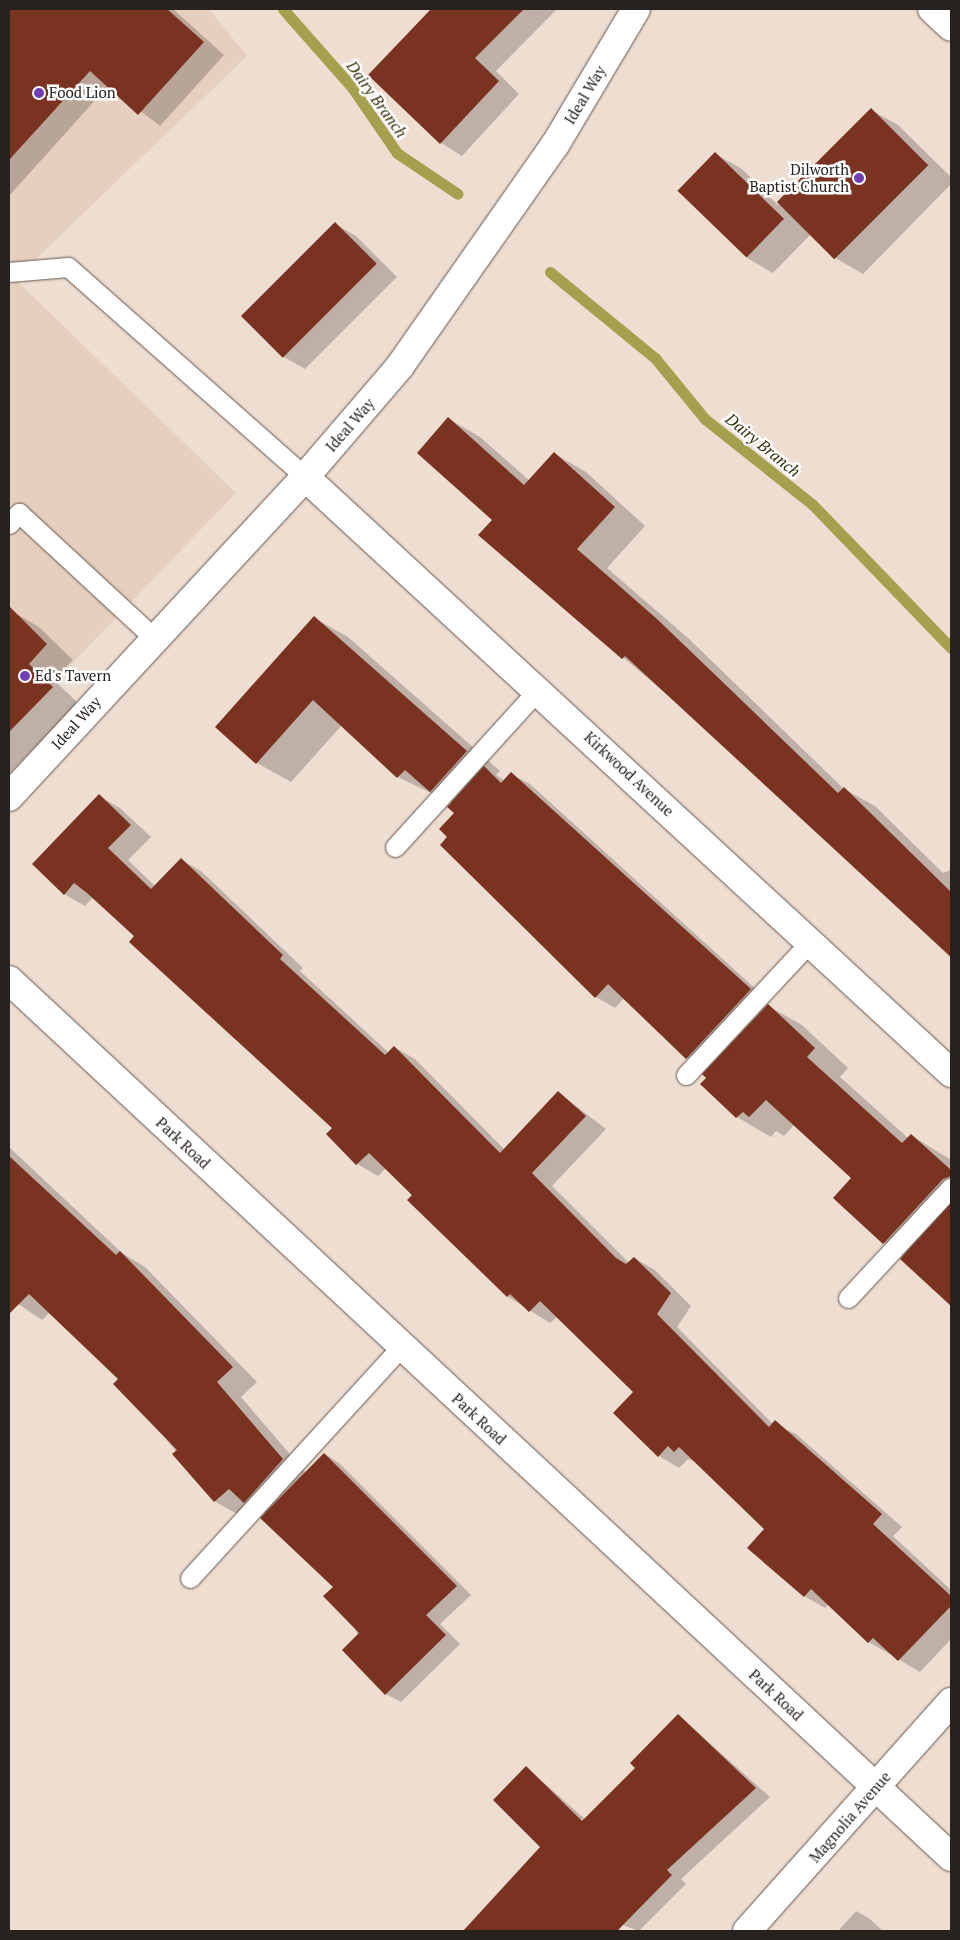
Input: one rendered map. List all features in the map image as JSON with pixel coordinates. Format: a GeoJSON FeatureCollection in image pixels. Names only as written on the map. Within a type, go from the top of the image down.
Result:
{"type":"FeatureCollection","features":[{"type":"Feature","properties":{"kind":"street","name":"Ideal Way"},"geometry":{"type":"LineString","coordinates":[[9,797],[154,638],[305,477],[443,309],[555,145],[636,9]]}},
{"type":"Feature","properties":{"kind":"street"},"geometry":{"type":"LineString","coordinates":[[932,9],[951,27]]}},
{"type":"Feature","properties":{"kind":"street","name":"Kirkwood Avenue"},"geometry":{"type":"LineString","coordinates":[[305,477],[951,1073]]}},
{"type":"Feature","properties":{"kind":"street","name":"Park Road"},"geometry":{"type":"LineString","coordinates":[[9,980],[951,1857]]}},
{"type":"Feature","properties":{"kind":"street","name":"Magnolia Avenue"},"geometry":{"type":"LineString","coordinates":[[747,1931],[951,1702]]}},
{"type":"Feature","properties":{"kind":"lane"},"geometry":{"type":"LineString","coordinates":[[9,272],[68,267],[305,477]]}},
{"type":"Feature","properties":{"kind":"lane"},"geometry":{"type":"LineString","coordinates":[[9,524],[19,513],[154,638]]}},
{"type":"Feature","properties":{"kind":"lane"},"geometry":{"type":"LineString","coordinates":[[395,846],[538,690]]}},
{"type":"Feature","properties":{"kind":"lane"},"geometry":{"type":"LineString","coordinates":[[686,1075],[810,942]]}},
{"type":"Feature","properties":{"kind":"lane"},"geometry":{"type":"LineString","coordinates":[[848,1298],[951,1187]]}},
{"type":"Feature","properties":{"kind":"lane"},"geometry":{"type":"LineString","coordinates":[[190,1578],[401,1347]]}},
{"type":"Feature","properties":{"kind":"shaded area"},"geometry":{"type":"Polygon","coordinates":[[[9,9],[209,9],[247,56],[15,279],[236,493],[9,729],[9,9]]]}},
{"type":"Feature","properties":{"kind":"building","name":"Food Lion"},"geometry":{"type":"Polygon","coordinates":[[[9,9],[167,9],[204,42],[138,115],[90,71],[9,160],[9,9]]]}},
{"type":"Feature","properties":{"kind":"building"},"geometry":{"type":"Polygon","coordinates":[[[431,9],[524,9],[475,58],[499,81],[440,144],[368,75],[431,9]]]}},
{"type":"Feature","properties":{"kind":"building","name":"Dilworth Baptist Church"},"geometry":{"type":"Polygon","coordinates":[[[871,108],[928,165],[834,259],[777,202],[871,108]]]}},
{"type":"Feature","properties":{"kind":"building"},"geometry":{"type":"Polygon","coordinates":[[[715,152],[784,219],[747,258],[677,191],[715,152]]]}},
{"type":"Feature","properties":{"kind":"building"},"geometry":{"type":"Polygon","coordinates":[[[335,222],[377,264],[283,358],[241,316],[335,222]]]}},
{"type":"Feature","properties":{"kind":"building"},"geometry":{"type":"Polygon","coordinates":[[[448,417],[524,485],[554,452],[615,507],[577,549],[657,619],[838,793],[844,787],[951,892],[951,957],[625,656],[622,659],[478,535],[492,520],[417,453],[448,417]]]}},
{"type":"Feature","properties":{"kind":"building","name":"Ed's Tavern"},"geometry":{"type":"Polygon","coordinates":[[[9,606],[47,644],[29,664],[53,687],[9,732],[9,606]]]}},
{"type":"Feature","properties":{"kind":"building"},"geometry":{"type":"Polygon","coordinates":[[[314,616],[467,751],[430,792],[405,770],[397,778],[313,700],[256,764],[215,727],[314,616]]]}},
{"type":"Feature","properties":{"kind":"building"},"geometry":{"type":"Polygon","coordinates":[[[484,766],[501,783],[511,772],[751,989],[686,1059],[608,984],[595,998],[440,845],[447,837],[439,829],[454,813],[447,807],[484,766]]]}},
{"type":"Feature","properties":{"kind":"building"},"geometry":{"type":"Polygon","coordinates":[[[99,794],[131,825],[108,848],[151,889],[181,858],[283,955],[280,959],[385,1055],[394,1046],[500,1153],[558,1091],[586,1116],[532,1173],[616,1258],[626,1264],[634,1257],[671,1293],[657,1314],[769,1427],[775,1420],[882,1514],[873,1524],[951,1596],[951,1606],[898,1661],[873,1638],[868,1643],[811,1589],[804,1597],[747,1548],[764,1529],[679,1447],[674,1452],[668,1446],[658,1457],[613,1413],[633,1392],[540,1301],[529,1312],[510,1294],[507,1297],[407,1200],[412,1195],[369,1153],[356,1165],[326,1134],[332,1128],[129,942],[134,936],[87,893],[74,883],[64,895],[32,864],[99,794]]]}},
{"type":"Feature","properties":{"kind":"building"},"geometry":{"type":"Polygon","coordinates":[[[768,1004],[815,1048],[807,1057],[902,1143],[911,1134],[951,1170],[951,1176],[943,1179],[883,1244],[833,1198],[851,1178],[766,1100],[749,1117],[743,1112],[736,1118],[700,1084],[706,1078],[702,1074],[768,1004]]]}},
{"type":"Feature","properties":{"kind":"building"},"geometry":{"type":"Polygon","coordinates":[[[9,1156],[116,1255],[120,1251],[233,1367],[217,1382],[283,1459],[244,1503],[229,1489],[214,1502],[172,1454],[177,1450],[113,1384],[118,1379],[29,1294],[9,1314],[9,1156]]]}},
{"type":"Feature","properties":{"kind":"building"},"geometry":{"type":"Polygon","coordinates":[[[951,1203],[951,1306],[900,1259],[951,1203]]]}},
{"type":"Feature","properties":{"kind":"building"},"geometry":{"type":"Polygon","coordinates":[[[324,1453],[457,1586],[426,1615],[446,1635],[385,1695],[342,1650],[359,1633],[323,1596],[333,1587],[260,1518],[324,1453]]]}},
{"type":"Feature","properties":{"kind":"building"},"geometry":{"type":"Polygon","coordinates":[[[678,1714],[756,1788],[667,1870],[672,1875],[617,1931],[463,1931],[540,1847],[493,1800],[526,1766],[582,1821],[635,1768],[630,1763],[678,1714]]]}},
{"type":"Feature","properties":{"kind":"waterway","name":"Dairy Branch"},"geometry":{"type":"LineString","coordinates":[[283,9],[351,86],[397,153],[458,194]]}},
{"type":"Feature","properties":{"kind":"waterway","name":"Dairy Branch"},"geometry":{"type":"LineString","coordinates":[[550,272],[655,358],[705,419],[812,504],[951,648]]}},
{"type":"Feature","properties":{"kind":"place","name":"Food Lion"},"geometry":{"type":"Point","coordinates":[39,93]}},
{"type":"Feature","properties":{"kind":"place","name":"Dilworth Baptist Church"},"geometry":{"type":"Point","coordinates":[859,178]}},
{"type":"Feature","properties":{"kind":"place","name":"Ed's Tavern"},"geometry":{"type":"Point","coordinates":[25,676]}}]}
